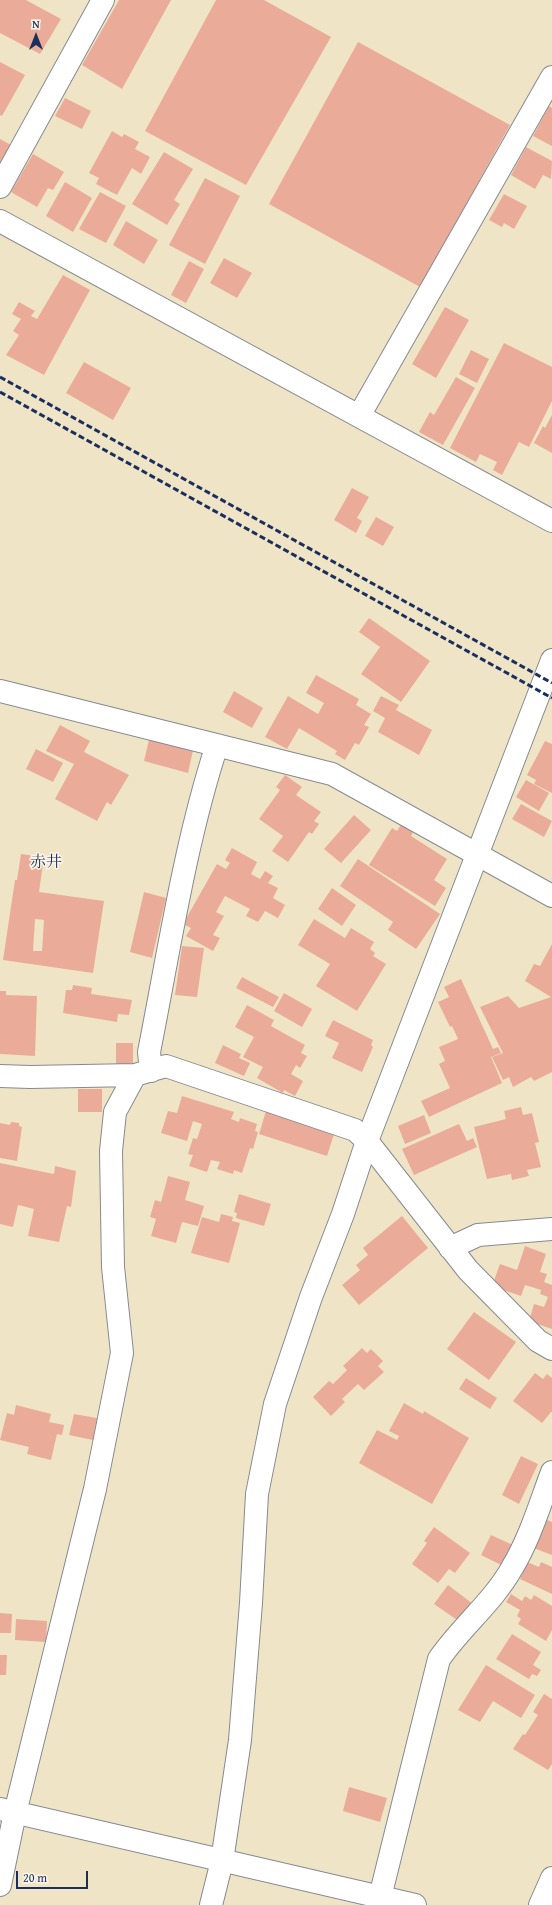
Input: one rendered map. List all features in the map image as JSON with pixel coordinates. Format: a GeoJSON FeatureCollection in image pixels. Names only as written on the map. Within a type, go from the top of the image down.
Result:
{"type":"FeatureCollection","features":[{"type":"Feature","properties":{"kind":"street"},"geometry":{"type":"LineString","coordinates":[[0,187],[103,0]]}},
{"type":"Feature","properties":{"kind":"street"},"geometry":{"type":"LineString","coordinates":[[359,416],[552,77]]}},
{"type":"Feature","properties":{"kind":"street"},"geometry":{"type":"LineString","coordinates":[[0,221],[552,522]]}},
{"type":"Feature","properties":{"kind":"street"},"geometry":{"type":"LineString","coordinates":[[210,1905],[222,1861],[240,1740],[251,1603],[257,1494],[275,1404],[311,1297],[343,1214],[367,1141],[552,660]]}},
{"type":"Feature","properties":{"kind":"street"},"geometry":{"type":"LineString","coordinates":[[0,691],[332,774],[552,896]]}},
{"type":"Feature","properties":{"kind":"street"},"geometry":{"type":"LineString","coordinates":[[0,1885],[8,1811],[95,1489],[122,1353],[113,1267],[111,1151],[115,1112],[143,1073],[149,1052],[180,896],[206,780],[217,745]]}},
{"type":"Feature","properties":{"kind":"street"},"geometry":{"type":"LineString","coordinates":[[0,1076],[30,1077],[143,1073],[166,1066],[355,1130],[367,1141],[468,1270],[538,1341],[552,1349]]}},
{"type":"Feature","properties":{"kind":"street"},"geometry":{"type":"LineString","coordinates":[[450,1248],[478,1235],[552,1229]]}},
{"type":"Feature","properties":{"kind":"street"},"geometry":{"type":"LineString","coordinates":[[380,1897],[439,1659],[450,1644],[496,1591],[512,1569],[523,1547],[552,1472]]}},
{"type":"Feature","properties":{"kind":"street"},"geometry":{"type":"LineString","coordinates":[[8,1811],[415,1905]]}},
{"type":"Feature","properties":{"kind":"street"},"geometry":{"type":"LineString","coordinates":[[540,1905],[552,1878]]}},
{"type":"Feature","properties":{"kind":"building"},"geometry":{"type":"Polygon","coordinates":[[[0,0],[26,0],[61,19],[40,54],[0,33],[0,0]]]}},
{"type":"Feature","properties":{"kind":"building"},"geometry":{"type":"Polygon","coordinates":[[[119,0],[171,0],[122,89],[82,65],[119,0]]]}},
{"type":"Feature","properties":{"kind":"building"},"geometry":{"type":"Polygon","coordinates":[[[216,0],[264,0],[331,37],[246,185],[145,131],[216,0]]]}},
{"type":"Feature","properties":{"kind":"building"},"geometry":{"type":"Polygon","coordinates":[[[358,42],[510,125],[420,287],[269,204],[358,42]]]}},
{"type":"Feature","properties":{"kind":"building"},"geometry":{"type":"Polygon","coordinates":[[[0,62],[25,75],[2,116],[0,115],[0,62]]]}},
{"type":"Feature","properties":{"kind":"building"},"geometry":{"type":"Polygon","coordinates":[[[65,98],[91,111],[82,129],[55,116],[65,98]]]}},
{"type":"Feature","properties":{"kind":"building"},"geometry":{"type":"Polygon","coordinates":[[[549,106],[552,108],[552,146],[533,136],[549,106]]]}},
{"type":"Feature","properties":{"kind":"building"},"geometry":{"type":"Polygon","coordinates":[[[112,131],[122,137],[124,134],[139,142],[135,149],[150,157],[141,174],[132,168],[117,195],[96,184],[99,178],[89,173],[112,131]]]}},
{"type":"Feature","properties":{"kind":"building"},"geometry":{"type":"Polygon","coordinates":[[[0,139],[11,145],[1,162],[0,162],[0,139]]]}},
{"type":"Feature","properties":{"kind":"building"},"geometry":{"type":"Polygon","coordinates":[[[526,147],[552,161],[551,179],[543,175],[535,189],[511,175],[526,147]]]}},
{"type":"Feature","properties":{"kind":"building"},"geometry":{"type":"Polygon","coordinates":[[[164,152],[193,169],[174,200],[180,204],[167,225],[132,204],[164,152]]]}},
{"type":"Feature","properties":{"kind":"building"},"geometry":{"type":"Polygon","coordinates":[[[33,154],[64,172],[53,190],[48,188],[37,207],[11,192],[33,154]]]}},
{"type":"Feature","properties":{"kind":"building"},"geometry":{"type":"Polygon","coordinates":[[[205,178],[240,196],[205,264],[169,245],[205,178]]]}},
{"type":"Feature","properties":{"kind":"building"},"geometry":{"type":"Polygon","coordinates":[[[65,182],[92,198],[73,232],[46,216],[65,182]]]}},
{"type":"Feature","properties":{"kind":"building"},"geometry":{"type":"Polygon","coordinates":[[[100,192],[126,206],[106,243],[79,229],[100,192]]]}},
{"type":"Feature","properties":{"kind":"building"},"geometry":{"type":"Polygon","coordinates":[[[504,194],[527,206],[514,229],[504,223],[502,227],[489,220],[504,194]]]}},
{"type":"Feature","properties":{"kind":"building"},"geometry":{"type":"Polygon","coordinates":[[[126,221],[158,240],[144,264],[113,245],[126,221]]]}},
{"type":"Feature","properties":{"kind":"building"},"geometry":{"type":"Polygon","coordinates":[[[224,258],[252,273],[237,298],[210,283],[224,258]]]}},
{"type":"Feature","properties":{"kind":"building"},"geometry":{"type":"Polygon","coordinates":[[[189,261],[204,269],[186,303],[171,295],[189,261]]]}},
{"type":"Feature","properties":{"kind":"building"},"geometry":{"type":"Polygon","coordinates":[[[63,275],[90,290],[44,375],[6,355],[19,335],[13,331],[21,319],[12,314],[19,302],[35,311],[31,316],[37,319],[63,275]]]}},
{"type":"Feature","properties":{"kind":"building"},"geometry":{"type":"Polygon","coordinates":[[[445,307],[469,320],[436,378],[412,364],[445,307]]]}},
{"type":"Feature","properties":{"kind":"building"},"geometry":{"type":"Polygon","coordinates":[[[504,343],[552,367],[552,401],[529,447],[519,442],[502,475],[493,470],[497,462],[480,454],[476,462],[450,448],[504,343]]]}},
{"type":"Feature","properties":{"kind":"building"},"geometry":{"type":"Polygon","coordinates":[[[471,350],[489,359],[477,383],[459,374],[471,350]]]}},
{"type":"Feature","properties":{"kind":"building"},"geometry":{"type":"Polygon","coordinates":[[[84,362],[131,388],[113,420],[66,393],[84,362]]]}},
{"type":"Feature","properties":{"kind":"building"},"geometry":{"type":"Polygon","coordinates":[[[456,377],[475,388],[443,445],[419,432],[430,412],[434,415],[456,377]]]}},
{"type":"Feature","properties":{"kind":"building"},"geometry":{"type":"Polygon","coordinates":[[[552,415],[552,453],[534,443],[543,426],[545,428],[552,415]]]}},
{"type":"Feature","properties":{"kind":"building"},"geometry":{"type":"Polygon","coordinates":[[[352,488],[369,497],[357,518],[362,521],[356,533],[334,520],[352,488]]]}},
{"type":"Feature","properties":{"kind":"building"},"geometry":{"type":"Polygon","coordinates":[[[376,517],[394,527],[383,546],[365,536],[376,517]]]}},
{"type":"Feature","properties":{"kind":"building"},"geometry":{"type":"Polygon","coordinates":[[[369,618],[430,661],[401,702],[361,674],[380,647],[359,632],[369,618]]]}},
{"type":"Feature","properties":{"kind":"building"},"geometry":{"type":"Polygon","coordinates":[[[316,675],[359,699],[356,705],[371,714],[364,725],[369,727],[359,745],[355,743],[345,760],[335,754],[337,751],[299,728],[287,749],[265,737],[288,696],[318,714],[324,703],[306,693],[316,675]]]}},
{"type":"Feature","properties":{"kind":"building"},"geometry":{"type":"Polygon","coordinates":[[[234,691],[263,708],[252,728],[223,712],[234,691]]]}},
{"type":"Feature","properties":{"kind":"building"},"geometry":{"type":"Polygon","coordinates":[[[381,696],[399,705],[396,710],[432,730],[419,755],[378,732],[385,718],[373,711],[381,696]]]}},
{"type":"Feature","properties":{"kind":"building"},"geometry":{"type":"Polygon","coordinates":[[[60,725],[90,741],[84,752],[129,775],[111,805],[107,802],[97,821],[55,799],[74,764],[46,751],[60,725]]]}},
{"type":"Feature","properties":{"kind":"building"},"geometry":{"type":"Polygon","coordinates":[[[150,735],[194,746],[188,773],[144,761],[150,735]]]}},
{"type":"Feature","properties":{"kind":"building"},"geometry":{"type":"Polygon","coordinates":[[[545,741],[552,744],[552,793],[534,784],[536,780],[527,775],[545,741]]]}},
{"type":"Feature","properties":{"kind":"building"},"geometry":{"type":"Polygon","coordinates":[[[36,749],[63,763],[53,782],[26,769],[36,749]]]}},
{"type":"Feature","properties":{"kind":"building"},"geometry":{"type":"Polygon","coordinates":[[[285,775],[302,787],[296,795],[321,812],[314,821],[319,824],[312,834],[309,832],[288,862],[272,851],[283,836],[259,819],[280,790],[276,787],[285,775]]]}},
{"type":"Feature","properties":{"kind":"building"},"geometry":{"type":"Polygon","coordinates":[[[526,780],[549,793],[539,811],[516,797],[526,780]]]}},
{"type":"Feature","properties":{"kind":"building"},"geometry":{"type":"Polygon","coordinates":[[[521,804],[552,821],[544,837],[512,819],[521,804]]]}},
{"type":"Feature","properties":{"kind":"building"},"geometry":{"type":"Polygon","coordinates":[[[354,815],[371,830],[341,863],[324,849],[354,815]]]}},
{"type":"Feature","properties":{"kind":"building"},"geometry":{"type":"Polygon","coordinates":[[[402,823],[414,830],[411,836],[447,859],[434,880],[446,888],[435,906],[369,865],[392,828],[397,831],[402,823]]]}},
{"type":"Feature","properties":{"kind":"building"},"geometry":{"type":"Polygon","coordinates":[[[232,848],[257,862],[251,874],[260,879],[265,871],[273,876],[268,883],[278,888],[273,898],[285,905],[278,918],[265,911],[258,922],[246,916],[250,909],[225,896],[216,912],[224,916],[213,935],[220,938],[213,951],[186,936],[191,928],[183,924],[217,864],[226,869],[230,863],[225,860],[232,848]]]}},
{"type":"Feature","properties":{"kind":"building"},"geometry":{"type":"Polygon","coordinates":[[[21,854],[44,857],[39,892],[104,901],[93,973],[3,960],[15,880],[17,880],[21,854]],[[35,919],[33,951],[42,951],[44,920],[35,919]]]}},
{"type":"Feature","properties":{"kind":"building"},"geometry":{"type":"Polygon","coordinates":[[[358,859],[440,914],[416,949],[388,930],[393,922],[340,886],[358,859]]]}},
{"type":"Feature","properties":{"kind":"building"},"geometry":{"type":"Polygon","coordinates":[[[332,888],[356,905],[342,926],[318,909],[332,888]]]}},
{"type":"Feature","properties":{"kind":"building"},"geometry":{"type":"Polygon","coordinates":[[[144,892],[166,898],[152,958],[130,952],[144,892]]]}},
{"type":"Feature","properties":{"kind":"building"},"geometry":{"type":"Polygon","coordinates":[[[314,919],[345,938],[351,928],[374,942],[370,949],[375,953],[373,956],[386,964],[357,1011],[316,986],[330,964],[298,945],[314,919]]]}},
{"type":"Feature","properties":{"kind":"building"},"geometry":{"type":"Polygon","coordinates":[[[552,944],[552,1072],[534,1081],[531,1077],[513,1087],[509,1077],[503,1080],[492,1057],[503,1053],[480,1007],[508,996],[519,1008],[551,997],[525,981],[534,964],[540,966],[552,944]]]}},
{"type":"Feature","properties":{"kind":"building"},"geometry":{"type":"Polygon","coordinates":[[[182,946],[204,948],[197,997],[175,995],[182,946]]]}},
{"type":"Feature","properties":{"kind":"building"},"geometry":{"type":"Polygon","coordinates":[[[242,977],[279,997],[273,1007],[236,988],[242,977]]]}},
{"type":"Feature","properties":{"kind":"building"},"geometry":{"type":"Polygon","coordinates":[[[461,979],[493,1049],[498,1047],[501,1053],[491,1057],[502,1083],[429,1117],[421,1101],[450,1088],[439,1064],[445,1061],[439,1047],[458,1039],[452,1026],[450,1027],[438,1002],[449,997],[444,987],[461,979]]]}},
{"type":"Feature","properties":{"kind":"building"},"geometry":{"type":"Polygon","coordinates":[[[73,985],[92,988],[91,994],[132,1000],[129,1015],[118,1014],[117,1022],[63,1013],[66,990],[72,990],[73,985]]]}},
{"type":"Feature","properties":{"kind":"building"},"geometry":{"type":"Polygon","coordinates":[[[0,991],[6,991],[6,995],[37,996],[35,1056],[0,1054],[0,991]]]}},
{"type":"Feature","properties":{"kind":"building"},"geometry":{"type":"Polygon","coordinates":[[[284,993],[312,1009],[302,1027],[274,1011],[284,993]]]}},
{"type":"Feature","properties":{"kind":"building"},"geometry":{"type":"Polygon","coordinates":[[[247,1005],[274,1020],[271,1026],[305,1045],[301,1053],[307,1056],[300,1068],[296,1065],[291,1074],[303,1081],[295,1096],[284,1090],[283,1093],[257,1078],[263,1067],[243,1057],[254,1037],[235,1027],[247,1005]]]}},
{"type":"Feature","properties":{"kind":"building"},"geometry":{"type":"Polygon","coordinates":[[[333,1020],[373,1040],[371,1045],[373,1047],[362,1072],[332,1058],[339,1043],[325,1036],[333,1020]]]}},
{"type":"Feature","properties":{"kind":"building"},"geometry":{"type":"Polygon","coordinates":[[[116,1043],[133,1043],[133,1064],[116,1064],[116,1043]]]}},
{"type":"Feature","properties":{"kind":"building"},"geometry":{"type":"Polygon","coordinates":[[[223,1045],[241,1054],[239,1058],[250,1063],[244,1076],[215,1063],[223,1045]]]}},
{"type":"Feature","properties":{"kind":"building"},"geometry":{"type":"Polygon","coordinates":[[[78,1089],[102,1089],[102,1112],[78,1112],[78,1089]]]}},
{"type":"Feature","properties":{"kind":"building"},"geometry":{"type":"Polygon","coordinates":[[[182,1096],[234,1112],[231,1119],[239,1122],[240,1118],[257,1124],[255,1131],[258,1132],[253,1149],[250,1148],[242,1173],[234,1170],[233,1174],[217,1169],[220,1162],[211,1160],[207,1172],[189,1166],[193,1155],[188,1154],[193,1138],[197,1139],[202,1124],[193,1121],[187,1141],[161,1133],[168,1111],[177,1113],[182,1096]]]}},
{"type":"Feature","properties":{"kind":"building"},"geometry":{"type":"Polygon","coordinates":[[[521,1107],[523,1115],[532,1113],[539,1142],[535,1143],[541,1167],[527,1170],[529,1176],[512,1180],[511,1174],[487,1179],[474,1127],[506,1119],[504,1111],[521,1107]]]}},
{"type":"Feature","properties":{"kind":"building"},"geometry":{"type":"Polygon","coordinates":[[[266,1111],[334,1134],[327,1156],[259,1134],[266,1111]]]}},
{"type":"Feature","properties":{"kind":"building"},"geometry":{"type":"Polygon","coordinates":[[[424,1115],[431,1133],[405,1144],[398,1126],[424,1115]]]}},
{"type":"Feature","properties":{"kind":"building"},"geometry":{"type":"Polygon","coordinates":[[[11,1122],[19,1123],[19,1126],[22,1127],[17,1161],[0,1158],[0,1123],[10,1125],[11,1122]]]}},
{"type":"Feature","properties":{"kind":"building"},"geometry":{"type":"Polygon","coordinates":[[[459,1124],[467,1141],[473,1138],[477,1147],[414,1175],[402,1149],[459,1124]]]}},
{"type":"Feature","properties":{"kind":"building"},"geometry":{"type":"Polygon","coordinates":[[[0,1163],[54,1174],[55,1166],[76,1171],[71,1207],[67,1206],[59,1242],[28,1236],[34,1209],[18,1205],[13,1227],[0,1224],[0,1163]]]}},
{"type":"Feature","properties":{"kind":"building"},"geometry":{"type":"Polygon","coordinates":[[[168,1176],[190,1182],[185,1200],[204,1206],[198,1226],[182,1222],[176,1243],[151,1236],[156,1219],[150,1217],[155,1200],[161,1202],[168,1176]]]}},
{"type":"Feature","properties":{"kind":"building"},"geometry":{"type":"Polygon","coordinates":[[[239,1194],[271,1204],[264,1226],[236,1218],[237,1213],[234,1212],[239,1194]]]}},
{"type":"Feature","properties":{"kind":"building"},"geometry":{"type":"Polygon","coordinates":[[[221,1214],[233,1217],[232,1221],[240,1223],[229,1263],[191,1253],[202,1217],[219,1222],[221,1214]]]}},
{"type":"Feature","properties":{"kind":"building"},"geometry":{"type":"Polygon","coordinates":[[[402,1216],[428,1248],[359,1305],[342,1285],[360,1270],[356,1265],[368,1255],[363,1248],[402,1216]]]}},
{"type":"Feature","properties":{"kind":"building"},"geometry":{"type":"Polygon","coordinates":[[[525,1246],[546,1254],[540,1272],[547,1274],[544,1282],[552,1285],[552,1329],[529,1321],[534,1304],[544,1307],[548,1297],[540,1294],[541,1290],[525,1285],[521,1296],[492,1286],[500,1264],[517,1270],[525,1246]]]}},
{"type":"Feature","properties":{"kind":"building"},"geometry":{"type":"Polygon","coordinates":[[[474,1312],[516,1342],[489,1380],[447,1349],[474,1312]]]}},
{"type":"Feature","properties":{"kind":"building"},"geometry":{"type":"Polygon","coordinates":[[[362,1348],[367,1353],[371,1349],[383,1361],[378,1366],[384,1372],[364,1390],[358,1384],[342,1399],[345,1402],[331,1416],[313,1397],[329,1381],[333,1384],[347,1370],[343,1366],[362,1348]]]}},
{"type":"Feature","properties":{"kind":"building"},"geometry":{"type":"Polygon","coordinates":[[[535,1373],[543,1379],[547,1374],[552,1378],[552,1412],[542,1423],[513,1401],[535,1373]]]}},
{"type":"Feature","properties":{"kind":"building"},"geometry":{"type":"Polygon","coordinates":[[[466,1378],[497,1398],[490,1409],[459,1389],[466,1378]]]}},
{"type":"Feature","properties":{"kind":"building"},"geometry":{"type":"Polygon","coordinates":[[[404,1403],[423,1414],[424,1411],[469,1438],[432,1504],[359,1463],[377,1430],[397,1440],[399,1436],[389,1431],[404,1403]]]}},
{"type":"Feature","properties":{"kind":"building"},"geometry":{"type":"Polygon","coordinates":[[[16,1405],[51,1414],[49,1422],[64,1425],[62,1435],[57,1434],[51,1460],[27,1454],[29,1447],[0,1440],[7,1413],[14,1415],[16,1405]]]}},
{"type":"Feature","properties":{"kind":"building"},"geometry":{"type":"Polygon","coordinates":[[[74,1414],[97,1418],[93,1440],[69,1435],[74,1414]]]}},
{"type":"Feature","properties":{"kind":"building"},"geometry":{"type":"Polygon","coordinates":[[[521,1456],[538,1464],[519,1504],[502,1495],[521,1456]]]}},
{"type":"Feature","properties":{"kind":"building"},"geometry":{"type":"Polygon","coordinates":[[[542,1518],[552,1522],[552,1555],[531,1547],[542,1518]]]}},
{"type":"Feature","properties":{"kind":"building"},"geometry":{"type":"Polygon","coordinates":[[[434,1527],[470,1553],[455,1573],[449,1569],[438,1583],[412,1564],[427,1543],[424,1541],[434,1527]]]}},
{"type":"Feature","properties":{"kind":"building"},"geometry":{"type":"Polygon","coordinates":[[[491,1535],[515,1546],[505,1567],[481,1555],[491,1535]]]}},
{"type":"Feature","properties":{"kind":"building"},"geometry":{"type":"Polygon","coordinates":[[[527,1562],[539,1567],[541,1562],[552,1567],[552,1594],[520,1579],[527,1562]]]}},
{"type":"Feature","properties":{"kind":"building"},"geometry":{"type":"Polygon","coordinates":[[[448,1585],[473,1604],[460,1622],[434,1604],[448,1585]]]}},
{"type":"Feature","properties":{"kind":"building"},"geometry":{"type":"Polygon","coordinates":[[[511,1594],[522,1601],[525,1596],[531,1600],[534,1595],[552,1606],[552,1630],[546,1641],[518,1624],[521,1619],[517,1616],[520,1610],[506,1602],[511,1594]]]}},
{"type":"Feature","properties":{"kind":"building"},"geometry":{"type":"Polygon","coordinates":[[[0,1613],[12,1614],[11,1633],[0,1633],[0,1613]]]}},
{"type":"Feature","properties":{"kind":"building"},"geometry":{"type":"Polygon","coordinates":[[[16,1619],[47,1621],[46,1642],[15,1640],[16,1619]]]}},
{"type":"Feature","properties":{"kind":"building"},"geometry":{"type":"Polygon","coordinates":[[[512,1634],[541,1652],[533,1665],[541,1670],[537,1676],[532,1674],[529,1679],[496,1659],[512,1634]]]}},
{"type":"Feature","properties":{"kind":"building"},"geometry":{"type":"Polygon","coordinates":[[[0,1655],[7,1655],[6,1675],[0,1675],[0,1655]]]}},
{"type":"Feature","properties":{"kind":"building"},"geometry":{"type":"Polygon","coordinates":[[[486,1665],[535,1695],[521,1718],[493,1701],[480,1722],[458,1710],[486,1665]]]}},
{"type":"Feature","properties":{"kind":"building"},"geometry":{"type":"Polygon","coordinates":[[[544,1694],[552,1699],[552,1764],[548,1770],[513,1749],[523,1734],[525,1735],[538,1715],[533,1712],[544,1694]]]}},
{"type":"Feature","properties":{"kind":"building"},"geometry":{"type":"Polygon","coordinates":[[[349,1787],[387,1798],[380,1822],[343,1811],[349,1787]]]}},
{"type":"Feature","properties":{"kind":"railway"},"geometry":{"type":"LineString","coordinates":[[0,377],[552,683]]}},
{"type":"Feature","properties":{"kind":"railway"},"geometry":{"type":"LineString","coordinates":[[0,392],[552,698]]}},
{"type":"Feature","properties":{"kind":"district","name":"赤井"},"geometry":{"type":"Point","coordinates":[46,863]}}]}
